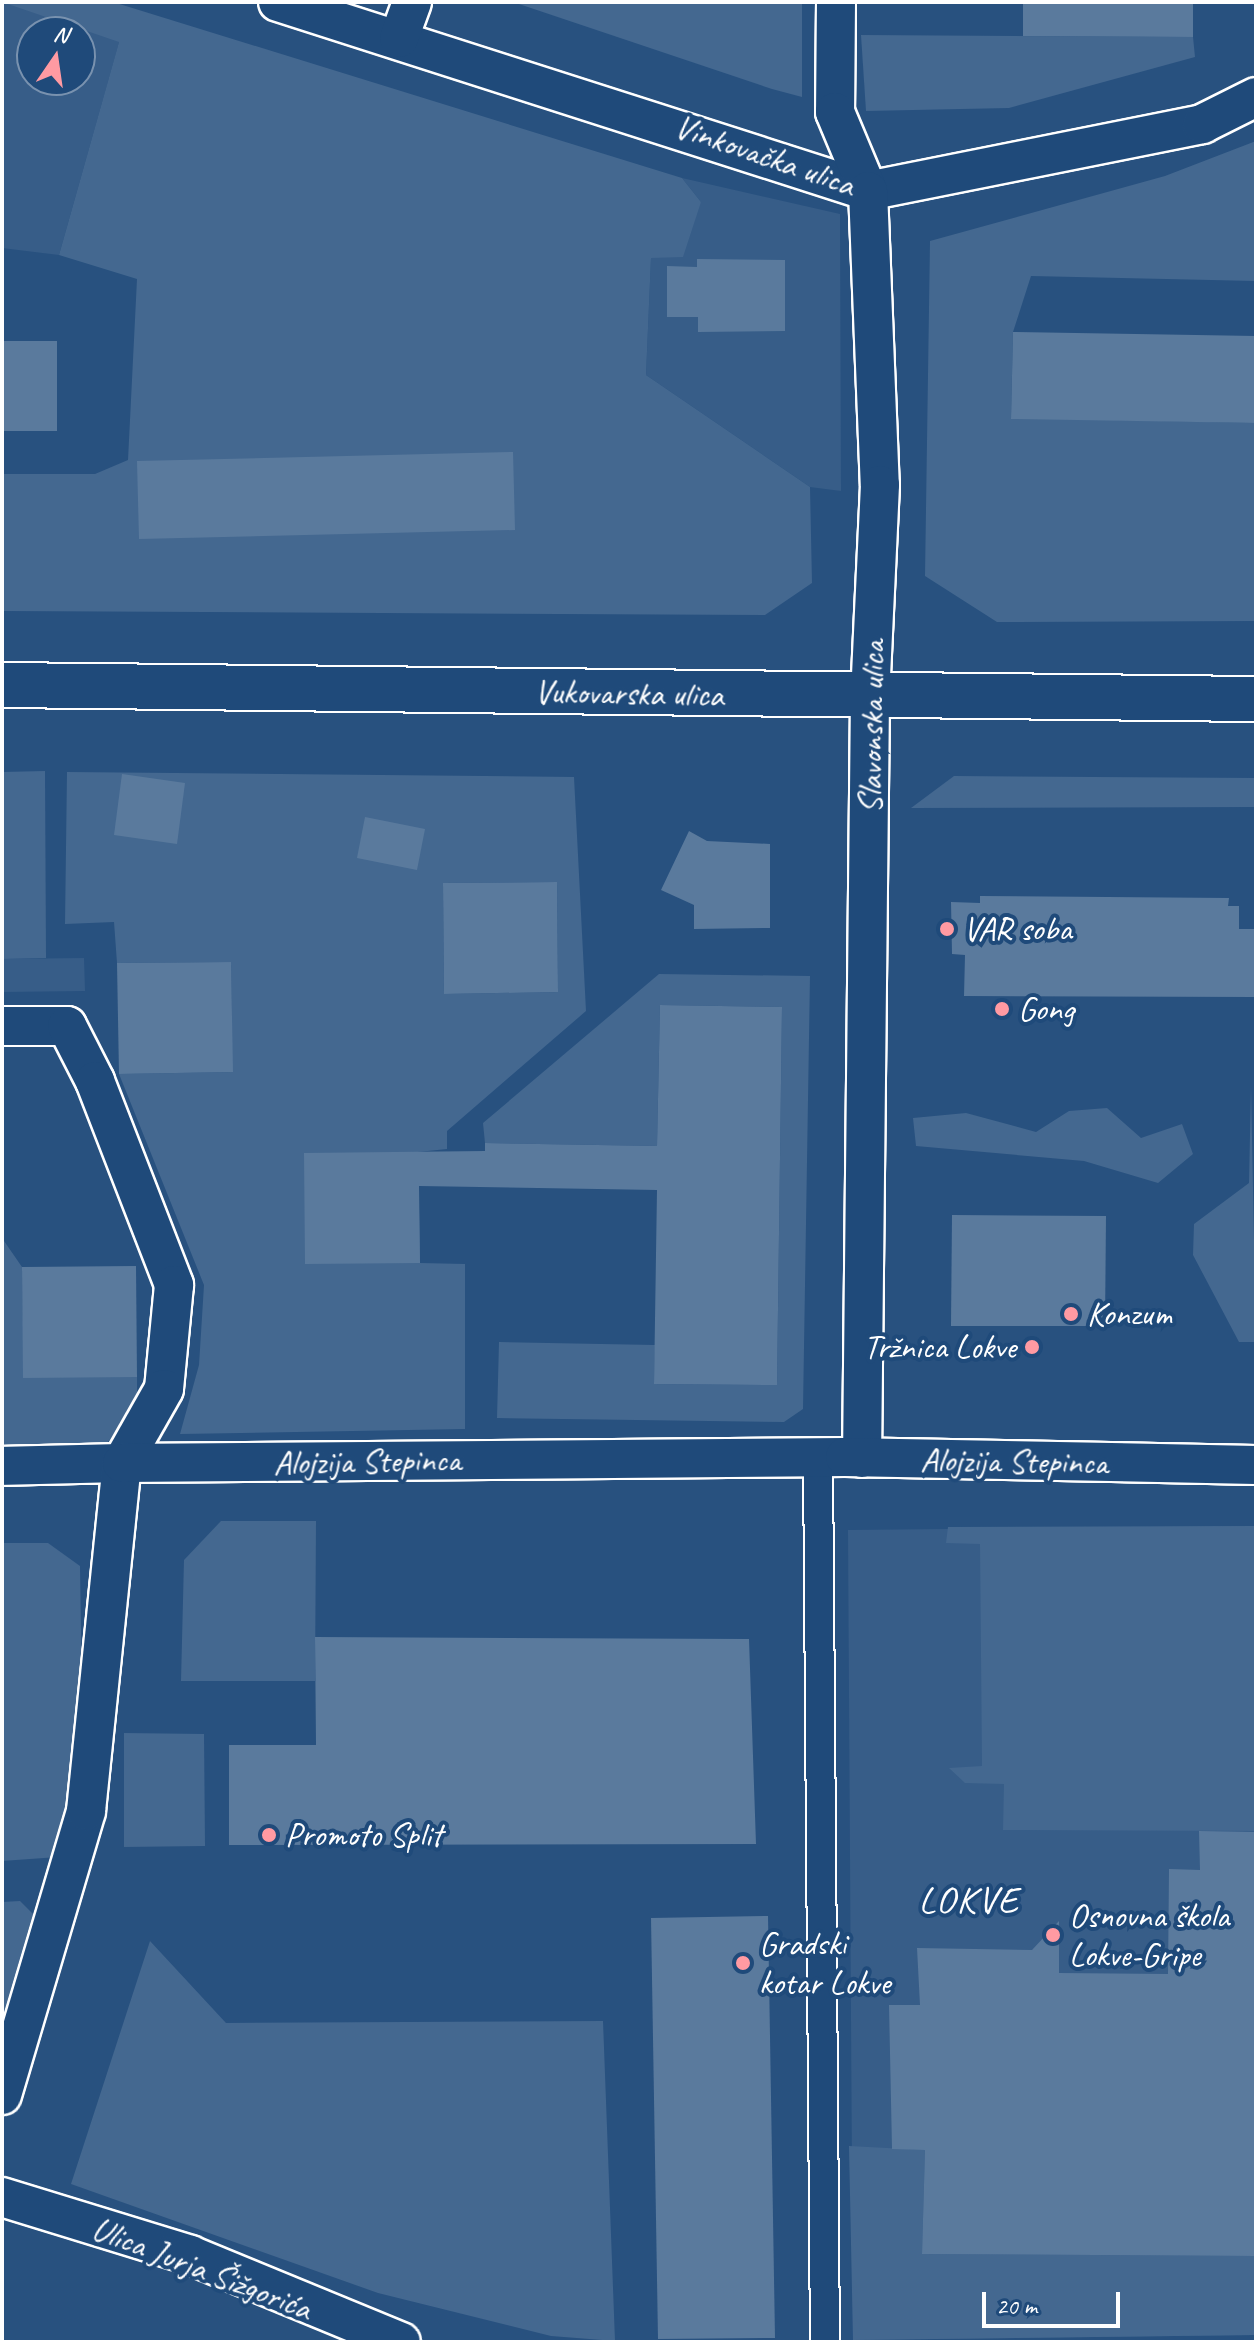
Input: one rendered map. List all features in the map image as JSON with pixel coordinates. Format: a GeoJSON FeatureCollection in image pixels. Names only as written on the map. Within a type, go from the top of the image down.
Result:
{"type":"FeatureCollection","features":[{"type":"Feature","properties":{"kind":"street","name":"Vinkovačka ulica"},"geometry":{"type":"LineString","coordinates":[[278,2],[399,38],[868,191],[1202,124],[1256,97]]}},
{"type":"Feature","properties":{"kind":"street"},"geometry":{"type":"LineString","coordinates":[[399,38],[412,2]]}},
{"type":"Feature","properties":{"kind":"street","name":"Slavonska ulica"},"geometry":{"type":"LineString","coordinates":[[836,2],[835,112],[868,191],[880,485],[870,697],[862,1458]]}},
{"type":"Feature","properties":{"kind":"street","name":"Vukovarska ulica"},"geometry":{"type":"LineString","coordinates":[[2,685],[1256,699]]}},
{"type":"Feature","properties":{"kind":"street"},"geometry":{"type":"LineString","coordinates":[[2,1026],[67,1026],[95,1081],[174,1285],[164,1389],[122,1463],[86,1811],[2,2095]]}},
{"type":"Feature","properties":{"kind":"street"},"geometry":{"type":"LineString","coordinates":[[818,1458],[825,2342]]}},
{"type":"Feature","properties":{"kind":"street","name":"Alojzija Stepinca"},"geometry":{"type":"LineString","coordinates":[[2,1466],[818,1458],[1256,1465]]}},
{"type":"Feature","properties":{"kind":"street","name":"Ulica Jurja Šižgorića"},"geometry":{"type":"LineString","coordinates":[[2,2197],[190,2255],[401,2342]]}},
{"type":"Feature","properties":{"kind":"shaded area"},"geometry":{"type":"Polygon","coordinates":[[[2,2],[129,7],[59,255],[2,248],[2,2]]]}},
{"type":"Feature","properties":{"kind":"shaded area"},"geometry":{"type":"Polygon","coordinates":[[[2,2],[113,2],[682,178],[701,202],[683,257],[651,258],[646,375],[810,487],[812,583],[765,615],[2,611],[2,474],[95,474],[128,460],[137,279],[59,255],[119,42],[96,34],[96,16],[43,16],[2,2]]]}},
{"type":"Feature","properties":{"kind":"shaded area"},"geometry":{"type":"Polygon","coordinates":[[[513,2],[802,2],[802,97],[772,89],[513,2]]]}},
{"type":"Feature","properties":{"kind":"shaded area"},"geometry":{"type":"Polygon","coordinates":[[[861,35],[1193,37],[1195,57],[1009,108],[866,111],[861,35]]]}},
{"type":"Feature","properties":{"kind":"shaded area"},"geometry":{"type":"Polygon","coordinates":[[[1256,141],[1256,281],[1031,276],[1013,332],[1011,418],[1256,423],[1256,621],[997,622],[925,576],[930,241],[1165,176],[1256,141]]]}},
{"type":"Feature","properties":{"kind":"shaded area"},"geometry":{"type":"Polygon","coordinates":[[[682,178],[840,214],[841,491],[810,487],[646,375],[651,257],[701,202],[682,178]]]}},
{"type":"Feature","properties":{"kind":"shaded area"},"geometry":{"type":"Polygon","coordinates":[[[45,771],[46,958],[2,959],[2,772],[45,771]]]}},
{"type":"Feature","properties":{"kind":"shaded area"},"geometry":{"type":"Polygon","coordinates":[[[67,772],[574,777],[586,1011],[447,1131],[447,1149],[418,1152],[420,1263],[465,1264],[465,1429],[180,1434],[199,1365],[204,1285],[119,1074],[232,1072],[231,962],[117,963],[114,922],[65,924],[67,772]],[[557,882],[443,883],[444,994],[558,992],[557,882]]]}},
{"type":"Feature","properties":{"kind":"shaded area"},"geometry":{"type":"Polygon","coordinates":[[[954,776],[1256,778],[1256,807],[911,808],[954,776]]]}},
{"type":"Feature","properties":{"kind":"shaded area"},"geometry":{"type":"Polygon","coordinates":[[[84,958],[85,991],[2,992],[2,959],[84,958]]]}},
{"type":"Feature","properties":{"kind":"shaded area"},"geometry":{"type":"Polygon","coordinates":[[[659,974],[810,976],[803,1409],[784,1422],[497,1418],[499,1342],[655,1345],[654,1384],[777,1385],[782,1007],[660,1005],[657,1146],[485,1143],[483,1123],[659,974]]]}},
{"type":"Feature","properties":{"kind":"shaded area"},"geometry":{"type":"Polygon","coordinates":[[[1251,1086],[1256,1342],[1239,1342],[1193,1255],[1194,1224],[1249,1183],[1251,1086]]]}},
{"type":"Feature","properties":{"kind":"shaded area"},"geometry":{"type":"Polygon","coordinates":[[[1107,1108],[1141,1138],[1182,1124],[1193,1154],[1158,1183],[1084,1161],[916,1146],[913,1118],[966,1113],[1036,1132],[1069,1111],[1107,1108]]]}},
{"type":"Feature","properties":{"kind":"shaded area"},"geometry":{"type":"Polygon","coordinates":[[[2,1238],[22,1267],[24,1377],[137,1377],[137,1405],[104,1447],[2,1446],[2,1238]]]}},
{"type":"Feature","properties":{"kind":"shaded area"},"geometry":{"type":"Polygon","coordinates":[[[221,1521],[316,1521],[315,1681],[181,1681],[184,1560],[221,1521]]]}},
{"type":"Feature","properties":{"kind":"shaded area","name":"Osnovna škola Lokve-Gripe"},"geometry":{"type":"Polygon","coordinates":[[[1256,1526],[1256,2335],[853,2340],[848,1530],[1256,1526]]]}},
{"type":"Feature","properties":{"kind":"shaded area"},"geometry":{"type":"Polygon","coordinates":[[[1256,1526],[1256,1831],[1003,1830],[1004,1784],[965,1783],[949,1768],[982,1766],[980,1544],[946,1543],[948,1527],[1256,1526]]]}},
{"type":"Feature","properties":{"kind":"shaded area"},"geometry":{"type":"Polygon","coordinates":[[[2,1543],[48,1543],[80,1566],[82,1696],[58,1857],[2,1861],[2,1543]]]}},
{"type":"Feature","properties":{"kind":"shaded area"},"geometry":{"type":"Polygon","coordinates":[[[124,1733],[204,1734],[205,1846],[124,1847],[124,1733]]]}},
{"type":"Feature","properties":{"kind":"shaded area"},"geometry":{"type":"Polygon","coordinates":[[[20,1901],[38,1919],[2,2042],[2,1902],[20,1901]]]}},
{"type":"Feature","properties":{"kind":"shaded area"},"geometry":{"type":"Polygon","coordinates":[[[150,1941],[226,2023],[603,2021],[615,2341],[551,2336],[378,2293],[71,2184],[150,1941]]]}},
{"type":"Feature","properties":{"kind":"shaded area"},"geometry":{"type":"Polygon","coordinates":[[[849,2146],[925,2150],[922,2254],[1256,2256],[1256,2335],[853,2340],[849,2146]]]}},
{"type":"Feature","properties":{"kind":"building"},"geometry":{"type":"Polygon","coordinates":[[[1023,2],[1193,2],[1193,37],[1023,36],[1023,2]]]}},
{"type":"Feature","properties":{"kind":"building"},"geometry":{"type":"Polygon","coordinates":[[[697,259],[785,260],[785,331],[698,332],[698,317],[667,317],[667,266],[697,267],[697,259]]]}},
{"type":"Feature","properties":{"kind":"building"},"geometry":{"type":"Polygon","coordinates":[[[1013,332],[1256,336],[1256,423],[1011,419],[1013,332]]]}},
{"type":"Feature","properties":{"kind":"building"},"geometry":{"type":"Polygon","coordinates":[[[2,341],[57,341],[57,431],[2,431],[2,341]]]}},
{"type":"Feature","properties":{"kind":"building"},"geometry":{"type":"Polygon","coordinates":[[[513,452],[515,530],[139,539],[137,461],[513,452]]]}},
{"type":"Feature","properties":{"kind":"building"},"geometry":{"type":"Polygon","coordinates":[[[122,774],[185,783],[177,844],[114,835],[122,774]]]}},
{"type":"Feature","properties":{"kind":"building"},"geometry":{"type":"Polygon","coordinates":[[[365,817],[425,829],[417,870],[357,858],[365,817]]]}},
{"type":"Feature","properties":{"kind":"building"},"geometry":{"type":"Polygon","coordinates":[[[689,831],[707,841],[770,844],[770,928],[694,929],[694,905],[661,890],[689,831]]]}},
{"type":"Feature","properties":{"kind":"building"},"geometry":{"type":"Polygon","coordinates":[[[557,882],[558,992],[444,994],[443,883],[557,882]]]}},
{"type":"Feature","properties":{"kind":"building"},"geometry":{"type":"Polygon","coordinates":[[[980,896],[1229,898],[1228,906],[1239,906],[1239,929],[1256,929],[1256,997],[964,996],[965,955],[952,954],[951,902],[980,903],[980,896]]]}},
{"type":"Feature","properties":{"kind":"building"},"geometry":{"type":"Polygon","coordinates":[[[231,962],[233,1072],[119,1074],[117,963],[231,962]]]}},
{"type":"Feature","properties":{"kind":"building"},"geometry":{"type":"Polygon","coordinates":[[[660,1005],[782,1007],[777,1385],[654,1384],[657,1190],[419,1186],[420,1263],[305,1264],[304,1153],[485,1151],[485,1143],[657,1146],[660,1005]]]}},
{"type":"Feature","properties":{"kind":"building"},"geometry":{"type":"Polygon","coordinates":[[[952,1215],[1106,1216],[1105,1326],[951,1326],[952,1215]]]}},
{"type":"Feature","properties":{"kind":"building"},"geometry":{"type":"Polygon","coordinates":[[[136,1266],[137,1377],[23,1378],[22,1267],[136,1266]]]}},
{"type":"Feature","properties":{"kind":"building"},"geometry":{"type":"Polygon","coordinates":[[[315,1637],[749,1639],[756,1844],[229,1845],[229,1745],[316,1745],[315,1637]]]}},
{"type":"Feature","properties":{"kind":"building"},"geometry":{"type":"Polygon","coordinates":[[[1199,1831],[1256,1832],[1256,2256],[922,2254],[925,2150],[892,2149],[889,2005],[920,2005],[917,1948],[1032,1950],[1059,1921],[1059,1973],[1168,1974],[1169,1869],[1200,1870],[1199,1831]]]}},
{"type":"Feature","properties":{"kind":"building"},"geometry":{"type":"Polygon","coordinates":[[[768,1916],[775,2338],[658,2339],[651,1918],[768,1916]]]}},
{"type":"Feature","properties":{"kind":"place","name":"VAR soba"},"geometry":{"type":"Point","coordinates":[947,929]}},
{"type":"Feature","properties":{"kind":"place","name":"Gong"},"geometry":{"type":"Point","coordinates":[1002,1009]}},
{"type":"Feature","properties":{"kind":"place","name":"Konzum"},"geometry":{"type":"Point","coordinates":[1071,1314]}},
{"type":"Feature","properties":{"kind":"place","name":"Tržnica Lokve"},"geometry":{"type":"Point","coordinates":[1032,1347]}},
{"type":"Feature","properties":{"kind":"place","name":"Promoto Split"},"geometry":{"type":"Point","coordinates":[269,1835]}},
{"type":"Feature","properties":{"kind":"place","name":"Osnovna škola Lokve-Gripe"},"geometry":{"type":"Point","coordinates":[1053,1935]}},
{"type":"Feature","properties":{"kind":"place","name":"Gradski kotar Lokve"},"geometry":{"type":"Point","coordinates":[743,1963]}},
{"type":"Feature","properties":{"kind":"district","name":"LOKVE"},"geometry":{"type":"Point","coordinates":[969,1900]}}]}
